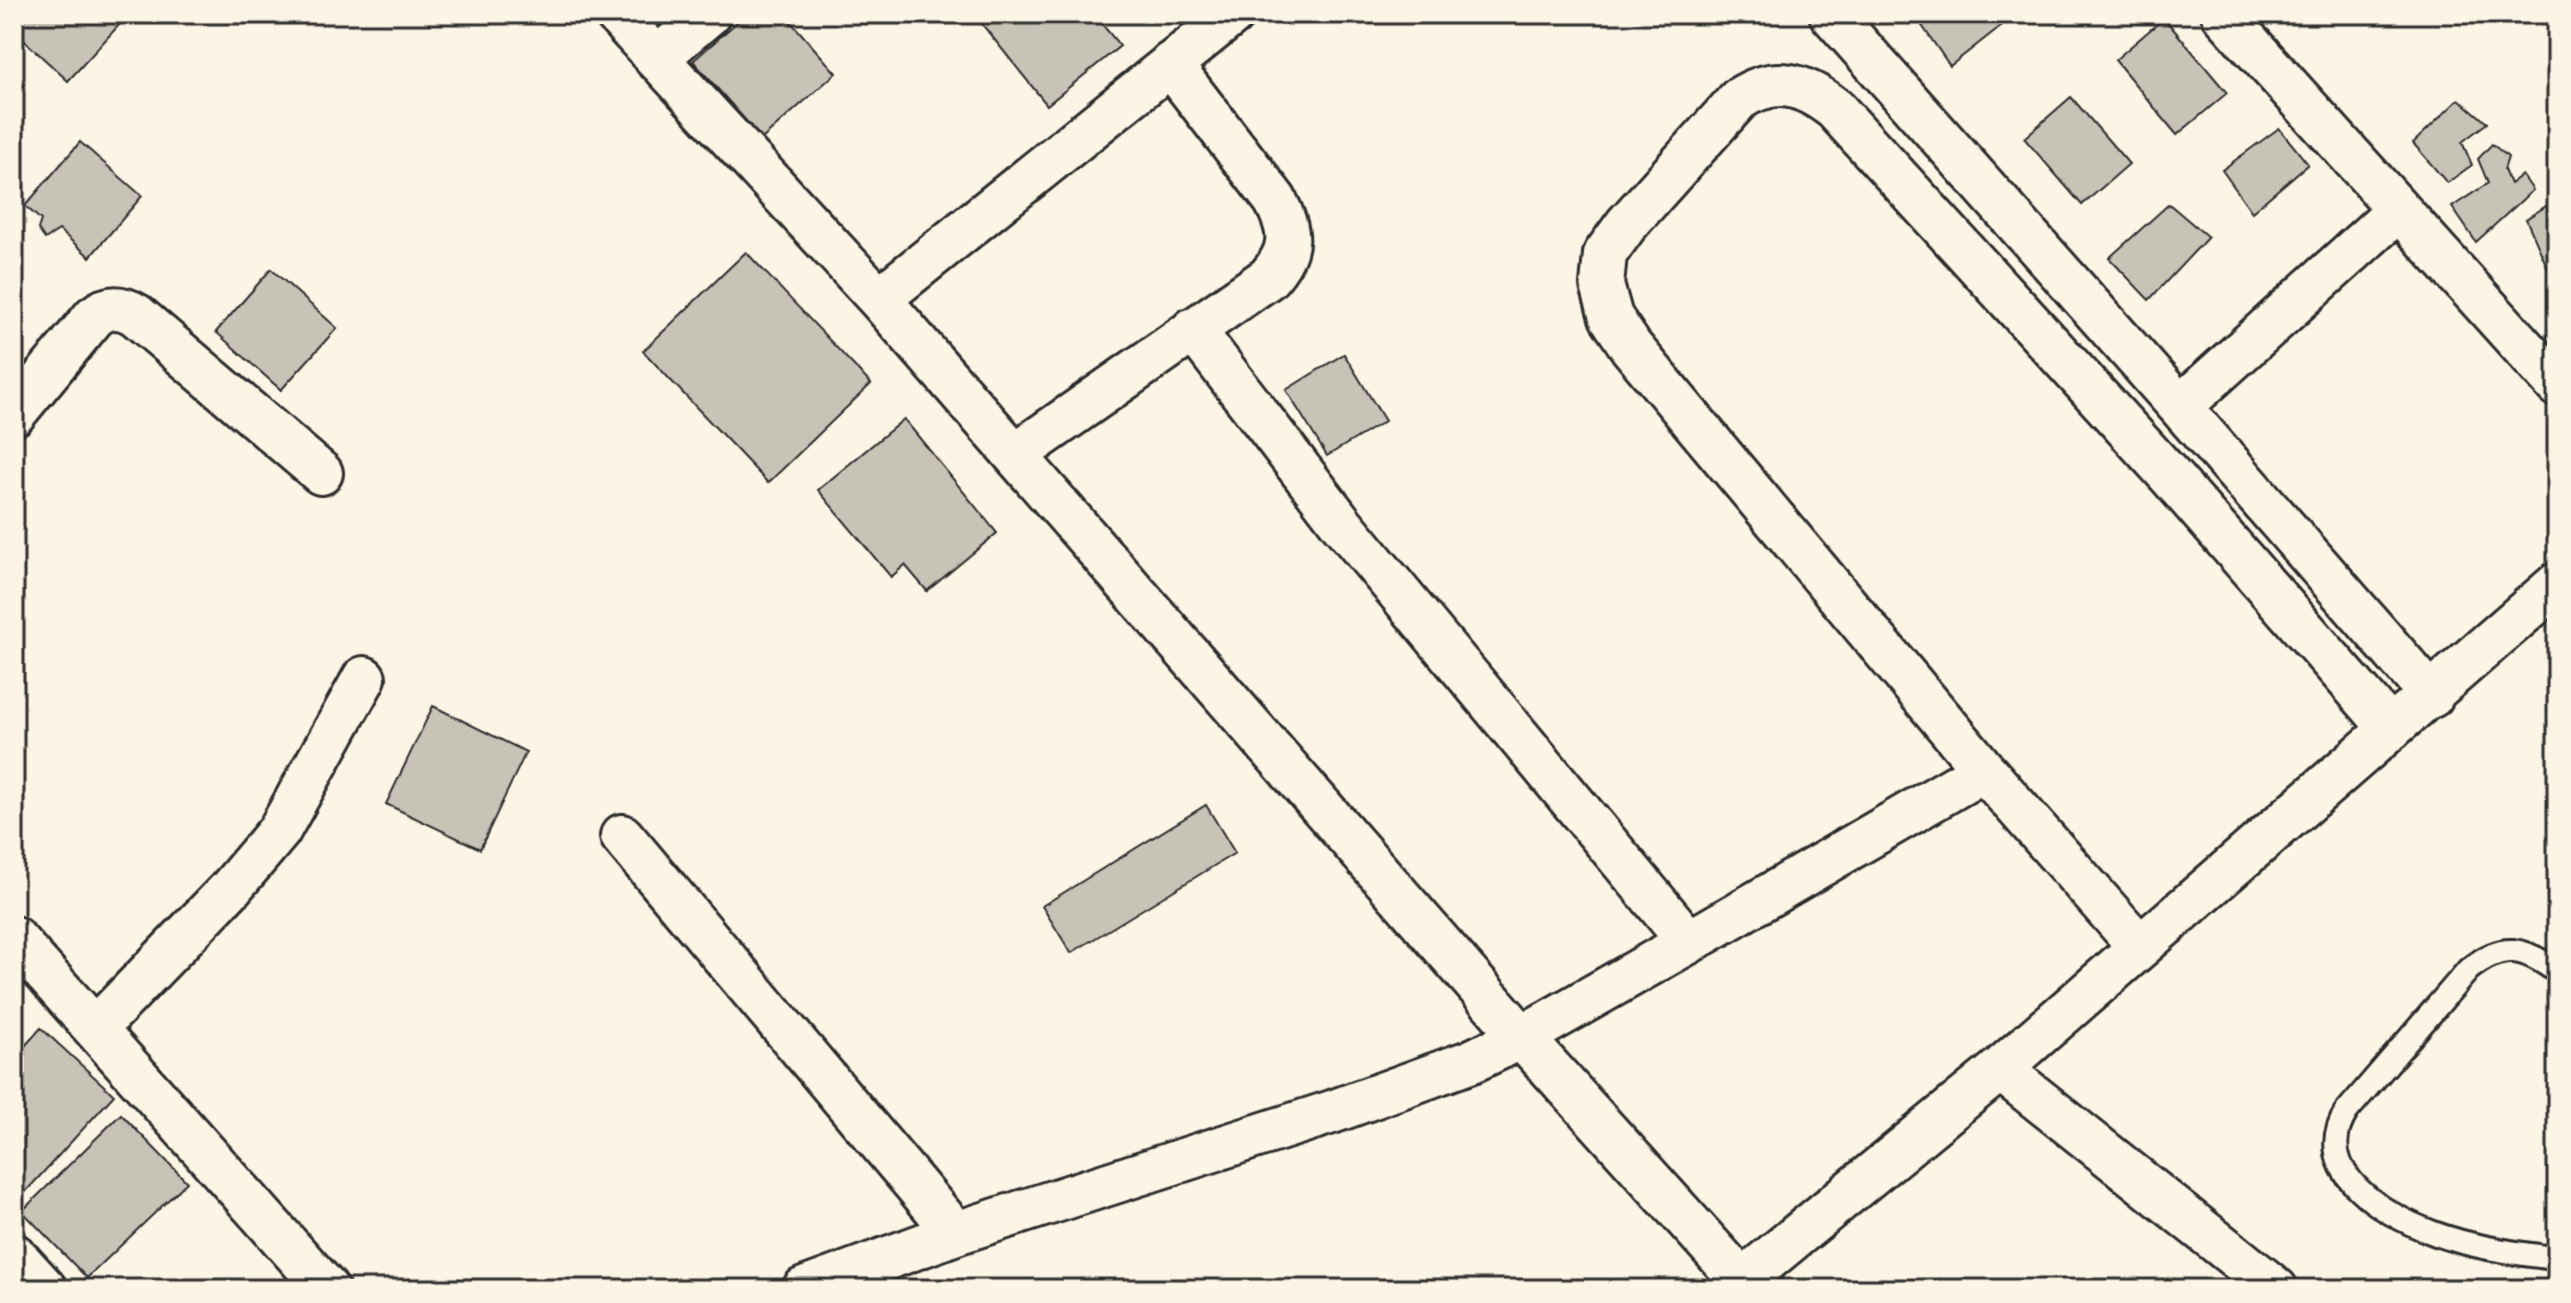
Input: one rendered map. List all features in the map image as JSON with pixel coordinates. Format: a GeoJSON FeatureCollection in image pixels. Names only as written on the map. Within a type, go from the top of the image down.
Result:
{"type":"FeatureCollection","features":[{"type":"Feature","properties":{"kind":"street"},"geometry":{"type":"LineString","coordinates":[[616,14],[879,299],[1016,454],[1737,1285],[2000,1069],[2557,584]]}},
{"type":"Feature","properties":{"kind":"street"},"geometry":{"type":"LineString","coordinates":[[656,59],[709,14]]}},
{"type":"Feature","properties":{"kind":"street"},"geometry":{"type":"LineString","coordinates":[[879,299],[1181,40],[1233,14]]}},
{"type":"Feature","properties":{"kind":"street"},"geometry":{"type":"LineString","coordinates":[[1831,14],[2432,696]]}},
{"type":"Feature","properties":{"kind":"street"},"geometry":{"type":"LineString","coordinates":[[2223,14],[2557,385]]}},
{"type":"Feature","properties":{"kind":"street"},"geometry":{"type":"LineString","coordinates":[[1016,454],[1268,278],[1282,262],[1288,243],[1286,221],[1181,40]]}},
{"type":"Feature","properties":{"kind":"street"},"geometry":{"type":"LineString","coordinates":[[2140,947],[1984,770],[1631,347],[1611,317],[1602,285],[1605,254],[1626,225],[1739,99],[1754,90],[1772,85],[1801,88],[1819,96],[1835,109],[2170,476],[2391,729]]}},
{"type":"Feature","properties":{"kind":"street"},"geometry":{"type":"LineString","coordinates":[[2180,407],[2398,210]]}},
{"type":"Feature","properties":{"kind":"street"},"geometry":{"type":"LineString","coordinates":[[14,414],[94,317],[113,307],[125,309],[136,315],[321,473]]}},
{"type":"Feature","properties":{"kind":"street"},"geometry":{"type":"LineString","coordinates":[[1193,329],[1333,512],[1689,942]]}},
{"type":"Feature","properties":{"kind":"street"},"geometry":{"type":"LineString","coordinates":[[2170,476],[2208,440]]}},
{"type":"Feature","properties":{"kind":"street"},"geometry":{"type":"LineString","coordinates":[[96,1028],[230,889],[279,831],[364,678]]}},
{"type":"Feature","properties":{"kind":"street"},"geometry":{"type":"LineString","coordinates":[[804,1289],[956,1233],[1332,1112],[1472,1061],[1522,1037],[1984,770]]}},
{"type":"Feature","properties":{"kind":"street"},"geometry":{"type":"LineString","coordinates":[[622,836],[956,1233]]}},
{"type":"Feature","properties":{"kind":"street"},"geometry":{"type":"LineString","coordinates":[[14,938],[327,1289]]}},
{"type":"Feature","properties":{"kind":"street"},"geometry":{"type":"LineString","coordinates":[[2000,1069],[2276,1289]]}},
{"type":"Feature","properties":{"kind":"street"},"geometry":{"type":"LineString","coordinates":[[14,1255],[45,1289]]}},
{"type":"Feature","properties":{"kind":"lane"},"geometry":{"type":"LineString","coordinates":[[2557,972],[2533,956],[2517,951],[2501,951],[2485,957],[2469,969],[2347,1111],[2337,1125],[2334,1142],[2337,1159],[2358,1189],[2411,1223],[2437,1235],[2467,1243],[2557,1258]]}},
{"type":"Feature","properties":{"kind":"building"},"geometry":{"type":"Polygon","coordinates":[[[14,14],[129,14],[68,81],[14,31],[14,14]]]}},
{"type":"Feature","properties":{"kind":"building"},"geometry":{"type":"Polygon","coordinates":[[[746,14],[784,14],[836,73],[762,139],[693,61],[746,14]]]}},
{"type":"Feature","properties":{"kind":"building"},"geometry":{"type":"Polygon","coordinates":[[[981,14],[1094,14],[1120,46],[1047,105],[977,18],[981,14]]]}},
{"type":"Feature","properties":{"kind":"building"},"geometry":{"type":"Polygon","coordinates":[[[1914,14],[2016,14],[1950,66],[1914,14]]]}},
{"type":"Feature","properties":{"kind":"building"},"geometry":{"type":"Polygon","coordinates":[[[2164,18],[2227,93],[2177,135],[2115,60],[2164,18]]]}},
{"type":"Feature","properties":{"kind":"building"},"geometry":{"type":"Polygon","coordinates":[[[2071,97],[2129,164],[2082,205],[2024,138],[2071,97]]]}},
{"type":"Feature","properties":{"kind":"building"},"geometry":{"type":"Polygon","coordinates":[[[2459,99],[2487,123],[2462,142],[2472,165],[2447,183],[2413,143],[2459,99]]]}},
{"type":"Feature","properties":{"kind":"building"},"geometry":{"type":"Polygon","coordinates":[[[2279,128],[2308,164],[2252,212],[2222,170],[2279,128]]]}},
{"type":"Feature","properties":{"kind":"building"},"geometry":{"type":"Polygon","coordinates":[[[80,142],[142,196],[90,257],[59,230],[45,239],[38,229],[41,220],[25,206],[80,142]]]}},
{"type":"Feature","properties":{"kind":"building"},"geometry":{"type":"Polygon","coordinates":[[[2492,144],[2508,157],[2504,170],[2510,184],[2522,175],[2533,190],[2476,242],[2452,207],[2488,183],[2478,159],[2492,144]]]}},
{"type":"Feature","properties":{"kind":"building"},"geometry":{"type":"Polygon","coordinates":[[[2557,199],[2557,278],[2553,280],[2526,219],[2557,199]]]}},
{"type":"Feature","properties":{"kind":"building"},"geometry":{"type":"Polygon","coordinates":[[[2169,204],[2208,237],[2149,300],[2109,258],[2169,204]]]}},
{"type":"Feature","properties":{"kind":"building"},"geometry":{"type":"Polygon","coordinates":[[[746,252],[871,384],[768,483],[643,351],[746,252]]]}},
{"type":"Feature","properties":{"kind":"building"},"geometry":{"type":"Polygon","coordinates":[[[271,269],[337,328],[281,390],[216,332],[271,269]]]}},
{"type":"Feature","properties":{"kind":"building"},"geometry":{"type":"Polygon","coordinates":[[[1344,354],[1385,421],[1327,456],[1286,390],[1344,354]]]}},
{"type":"Feature","properties":{"kind":"building"},"geometry":{"type":"Polygon","coordinates":[[[904,419],[997,533],[927,591],[905,565],[891,577],[818,490],[904,419]]]}},
{"type":"Feature","properties":{"kind":"building"},"geometry":{"type":"Polygon","coordinates":[[[433,706],[526,752],[480,849],[386,804],[433,706]]]}},
{"type":"Feature","properties":{"kind":"building"},"geometry":{"type":"Polygon","coordinates":[[[1206,805],[1235,853],[1071,953],[1042,906],[1206,805]]]}},
{"type":"Feature","properties":{"kind":"building"},"geometry":{"type":"Polygon","coordinates":[[[41,1028],[114,1095],[18,1200],[14,1196],[14,1058],[41,1028]]]}},
{"type":"Feature","properties":{"kind":"building"},"geometry":{"type":"Polygon","coordinates":[[[121,1114],[187,1182],[87,1278],[22,1211],[121,1114]]]}}]}
